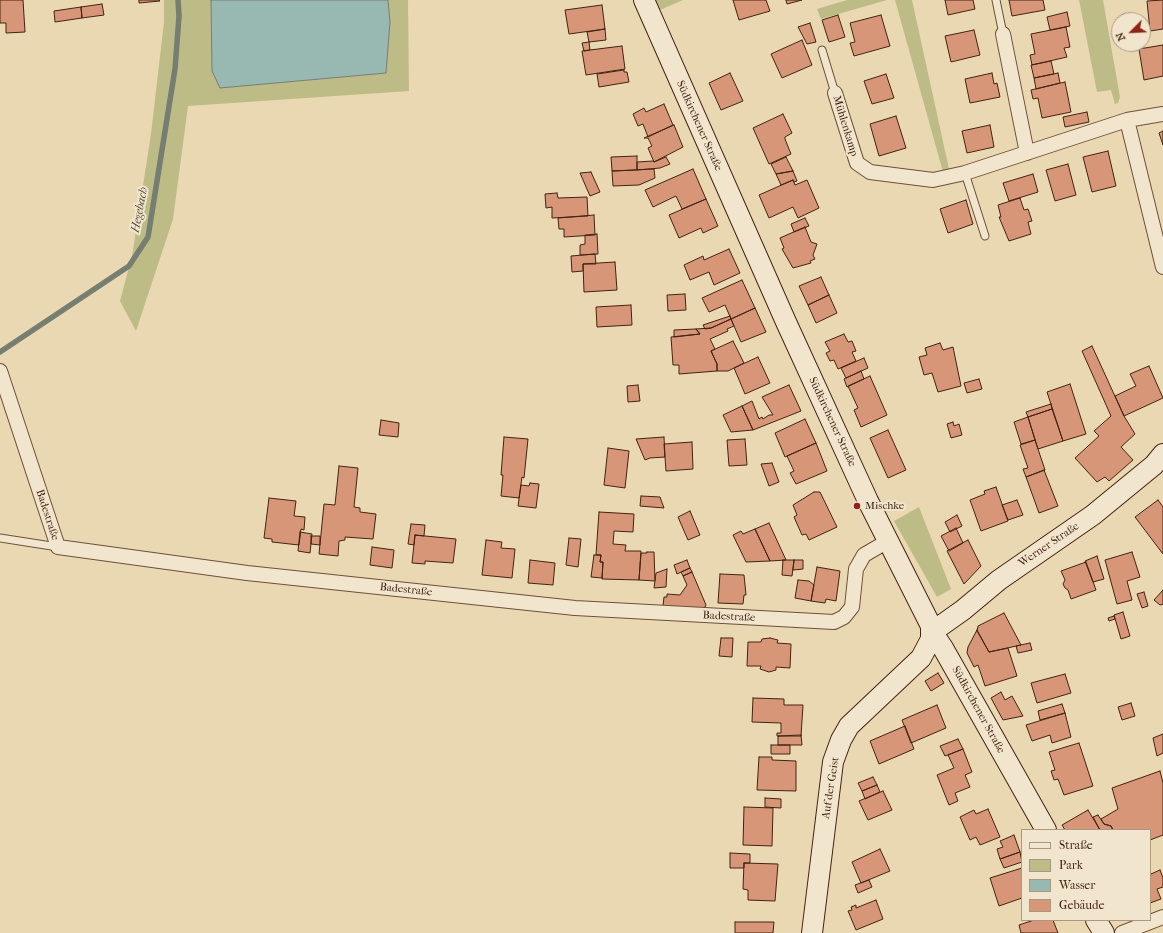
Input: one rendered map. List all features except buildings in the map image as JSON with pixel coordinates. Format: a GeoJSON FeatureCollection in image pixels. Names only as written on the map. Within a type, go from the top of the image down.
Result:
{"type":"FeatureCollection","features":[{"type":"Feature","properties":{"kind":"street","name":"Südkirchener Straße"},"geometry":{"type":"LineString","coordinates":[[644,0],[786,322],[888,541],[929,619],[932,632],[943,648],[1045,829]]}},
{"type":"Feature","properties":{"kind":"street"},"geometry":{"type":"LineString","coordinates":[[1003,34],[1027,153]]}},
{"type":"Feature","properties":{"kind":"street","name":"Mühlenkamp"},"geometry":{"type":"LineString","coordinates":[[835,93],[850,145],[857,163],[870,172],[933,180],[965,173],[1127,120],[1163,114]]}},
{"type":"Feature","properties":{"kind":"street"},"geometry":{"type":"LineString","coordinates":[[1127,120],[1163,267]]}},
{"type":"Feature","properties":{"kind":"street","name":"Badestraße"},"geometry":{"type":"LineString","coordinates":[[0,371],[58,547],[247,573],[575,608],[834,622],[844,616],[852,607],[856,569],[864,555],[888,541]]}},
{"type":"Feature","properties":{"kind":"street","name":"Werner Straße"},"geometry":{"type":"LineString","coordinates":[[932,632],[963,610],[998,580],[1093,515],[1160,465]]}},
{"type":"Feature","properties":{"kind":"street","name":"Auf der Geist"},"geometry":{"type":"LineString","coordinates":[[812,933],[833,762],[841,740],[849,726],[920,658],[929,646],[932,632]]}},
{"type":"Feature","properties":{"kind":"street"},"geometry":{"type":"LineString","coordinates":[[1151,921],[1163,916]]}},
{"type":"Feature","properties":{"kind":"street"},"geometry":{"type":"LineString","coordinates":[[1097,921],[1104,933]]}},
{"type":"Feature","properties":{"kind":"street"},"geometry":{"type":"LineString","coordinates":[[1122,933],[1151,921]]}},
{"type":"Feature","properties":{"kind":"lane"},"geometry":{"type":"LineString","coordinates":[[996,0],[1003,34]]}},
{"type":"Feature","properties":{"kind":"lane","name":"Mühlenkamp"},"geometry":{"type":"LineString","coordinates":[[822,50],[835,93]]}},
{"type":"Feature","properties":{"kind":"lane"},"geometry":{"type":"LineString","coordinates":[[965,173],[985,236]]}},
{"type":"Feature","properties":{"kind":"lane"},"geometry":{"type":"LineString","coordinates":[[0,538],[58,547]]}},
{"type":"Feature","properties":{"kind":"green space"},"geometry":{"type":"Polygon","coordinates":[[[164,0],[211,0],[211,33],[221,88],[386,73],[390,23],[388,0],[408,0],[409,91],[188,106],[173,219],[136,331],[120,301],[132,256],[151,134],[164,22],[164,0]]]}},
{"type":"Feature","properties":{"kind":"green space"},"geometry":{"type":"Polygon","coordinates":[[[655,0],[683,0],[660,10],[655,0]]]}},
{"type":"Feature","properties":{"kind":"green space"},"geometry":{"type":"Polygon","coordinates":[[[847,0],[887,0],[821,19],[817,9],[847,0]]]}},
{"type":"Feature","properties":{"kind":"green space"},"geometry":{"type":"Polygon","coordinates":[[[895,0],[912,0],[949,169],[943,172],[895,0]]]}},
{"type":"Feature","properties":{"kind":"green space"},"geometry":{"type":"Polygon","coordinates":[[[1079,0],[1103,0],[1120,97],[1118,103],[1115,104],[1111,90],[1097,92],[1079,0]]]}},
{"type":"Feature","properties":{"kind":"green space"},"geometry":{"type":"Polygon","coordinates":[[[919,507],[951,589],[937,597],[894,521],[919,507]]]}},
{"type":"Feature","properties":{"kind":"water"},"geometry":{"type":"Polygon","coordinates":[[[211,0],[388,0],[390,22],[386,73],[220,88],[212,71],[211,0]]]}},
{"type":"Feature","properties":{"kind":"waterway","name":"Hegebach"},"geometry":{"type":"LineString","coordinates":[[0,352],[129,266],[148,237],[175,69],[179,16],[178,0]]}},
{"type":"Feature","properties":{"kind":"place","name":"Mischke"},"geometry":{"type":"Point","coordinates":[857,506]}}]}
